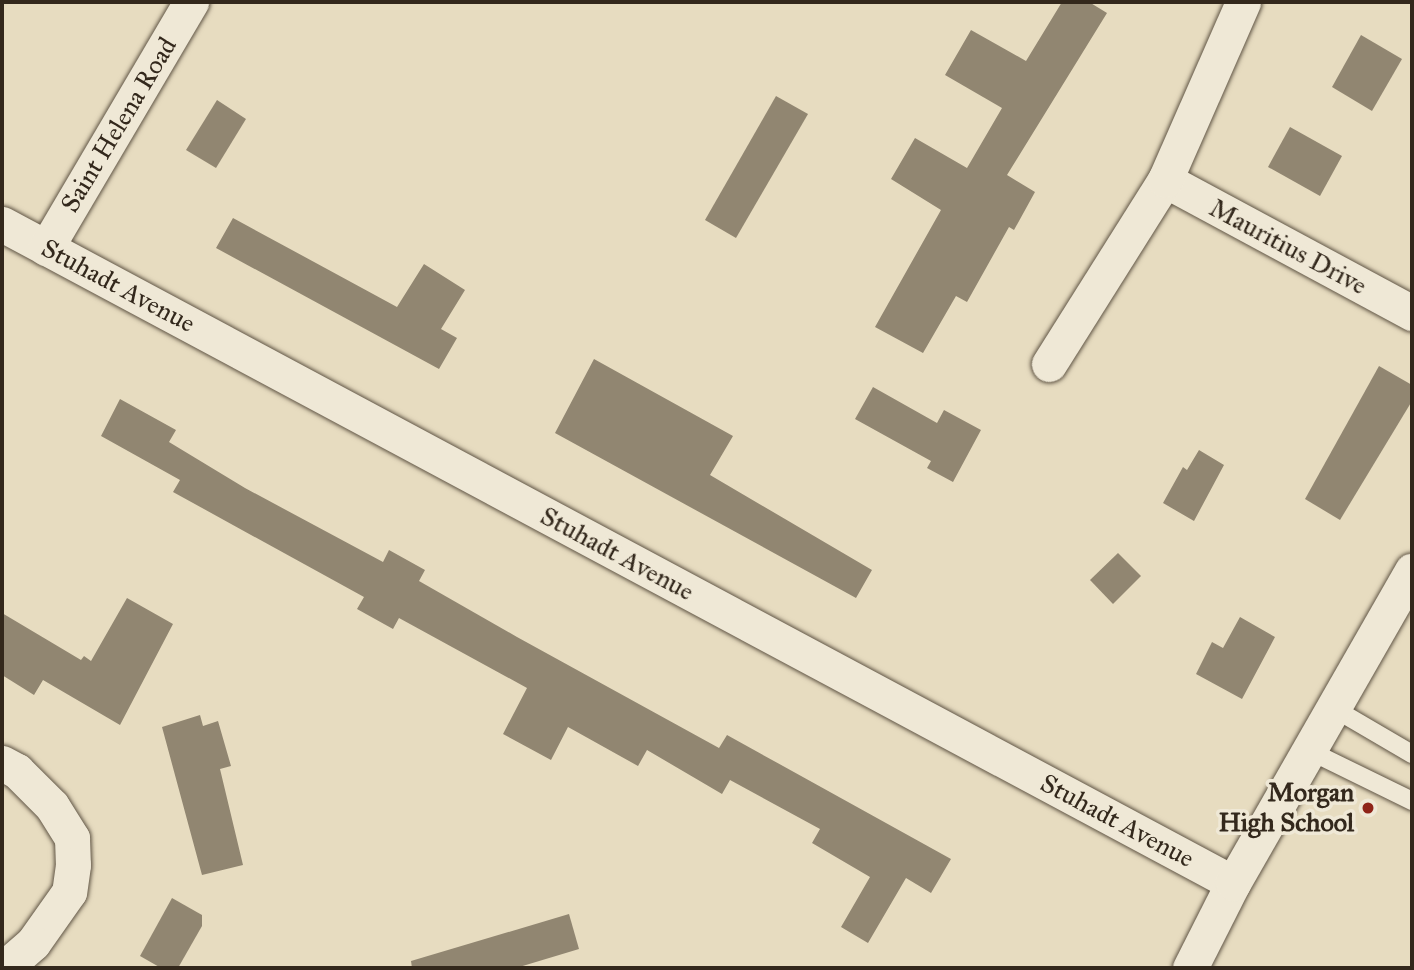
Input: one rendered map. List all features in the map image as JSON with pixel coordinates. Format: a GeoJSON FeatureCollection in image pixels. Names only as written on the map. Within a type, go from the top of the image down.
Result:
{"type":"FeatureCollection","features":[{"type":"Feature","properties":{"kind":"street","name":"Saint Helena Road"},"geometry":{"type":"LineString","coordinates":[[46,248],[191,2]]}},
{"type":"Feature","properties":{"kind":"street"},"geometry":{"type":"LineString","coordinates":[[1049,364],[1165,180],[1243,2]]}},
{"type":"Feature","properties":{"kind":"street","name":"Mauritius Drive"},"geometry":{"type":"LineString","coordinates":[[1165,180],[1412,313]]}},
{"type":"Feature","properties":{"kind":"street","name":"Stuhadt Avenue"},"geometry":{"type":"LineString","coordinates":[[2,223],[1233,883]]}},
{"type":"Feature","properties":{"kind":"street"},"geometry":{"type":"LineString","coordinates":[[1190,968],[1233,883],[1412,571]]}},
{"type":"Feature","properties":{"kind":"street"},"geometry":{"type":"LineString","coordinates":[[2,763],[18,771],[52,806],[72,838],[73,865],[69,892],[33,943],[5,968]]}},
{"type":"Feature","properties":{"kind":"lane"},"geometry":{"type":"LineString","coordinates":[[1335,709],[1412,754]]}},
{"type":"Feature","properties":{"kind":"lane"},"geometry":{"type":"LineString","coordinates":[[1310,751],[1412,801]]}},
{"type":"Feature","properties":{"kind":"building"},"geometry":{"type":"Polygon","coordinates":[[[1062,2],[1089,2],[1107,13],[1007,175],[1035,192],[1014,230],[1009,227],[967,302],[956,296],[923,353],[875,327],[941,210],[891,179],[915,138],[967,168],[1002,108],[945,75],[971,30],[1026,61],[1062,2]]]}},
{"type":"Feature","properties":{"kind":"building"},"geometry":{"type":"Polygon","coordinates":[[[1361,35],[1402,59],[1372,111],[1332,87],[1361,35]]]}},
{"type":"Feature","properties":{"kind":"building"},"geometry":{"type":"Polygon","coordinates":[[[776,96],[808,114],[736,238],[705,220],[776,96]]]}},
{"type":"Feature","properties":{"kind":"building"},"geometry":{"type":"Polygon","coordinates":[[[217,100],[246,119],[216,168],[186,150],[217,100]]]}},
{"type":"Feature","properties":{"kind":"building"},"geometry":{"type":"Polygon","coordinates":[[[1290,127],[1342,156],[1320,196],[1268,167],[1290,127]]]}},
{"type":"Feature","properties":{"kind":"building"},"geometry":{"type":"Polygon","coordinates":[[[233,218],[397,307],[424,264],[465,290],[441,329],[457,338],[439,369],[216,248],[233,218]]]}},
{"type":"Feature","properties":{"kind":"building"},"geometry":{"type":"Polygon","coordinates":[[[594,359],[733,436],[710,475],[872,570],[856,598],[555,433],[594,359]]]}},
{"type":"Feature","properties":{"kind":"building"},"geometry":{"type":"Polygon","coordinates":[[[1379,366],[1412,385],[1412,401],[1340,520],[1305,499],[1379,366]]]}},
{"type":"Feature","properties":{"kind":"building"},"geometry":{"type":"Polygon","coordinates":[[[873,387],[937,423],[944,410],[981,430],[953,482],[927,468],[931,461],[855,419],[873,387]]]}},
{"type":"Feature","properties":{"kind":"building"},"geometry":{"type":"Polygon","coordinates":[[[120,399],[176,430],[169,442],[245,488],[383,562],[389,550],[425,570],[419,581],[517,637],[719,748],[727,735],[951,859],[931,893],[906,878],[868,943],[841,927],[870,877],[812,843],[820,829],[730,780],[722,794],[647,750],[638,766],[568,727],[551,760],[503,734],[527,688],[399,618],[393,629],[357,609],[364,597],[173,492],[180,480],[101,436],[120,399]]]}},
{"type":"Feature","properties":{"kind":"building"},"geometry":{"type":"Polygon","coordinates":[[[1199,450],[1224,465],[1194,521],[1163,503],[1183,467],[1187,470],[1199,450]]]}},
{"type":"Feature","properties":{"kind":"building"},"geometry":{"type":"Polygon","coordinates":[[[1118,553],[1141,576],[1113,604],[1090,580],[1118,553]]]}},
{"type":"Feature","properties":{"kind":"building"},"geometry":{"type":"Polygon","coordinates":[[[127,598],[173,624],[120,725],[43,680],[34,695],[2,675],[2,613],[81,660],[84,656],[91,661],[127,598]]]}},
{"type":"Feature","properties":{"kind":"building"},"geometry":{"type":"Polygon","coordinates":[[[1240,617],[1275,637],[1242,699],[1196,674],[1212,642],[1223,648],[1240,617]]]}},
{"type":"Feature","properties":{"kind":"building"},"geometry":{"type":"Polygon","coordinates":[[[200,715],[203,726],[218,721],[231,766],[220,769],[243,865],[202,875],[162,727],[200,715]]]}},
{"type":"Feature","properties":{"kind":"building"},"geometry":{"type":"Polygon","coordinates":[[[172,898],[202,915],[202,926],[178,968],[161,968],[140,956],[172,898]]]}},
{"type":"Feature","properties":{"kind":"building"},"geometry":{"type":"Polygon","coordinates":[[[569,914],[579,949],[516,968],[412,968],[411,961],[569,914]]]}},
{"type":"Feature","properties":{"kind":"place","name":"Morgan High School"},"geometry":{"type":"Point","coordinates":[1368,808]}}]}
